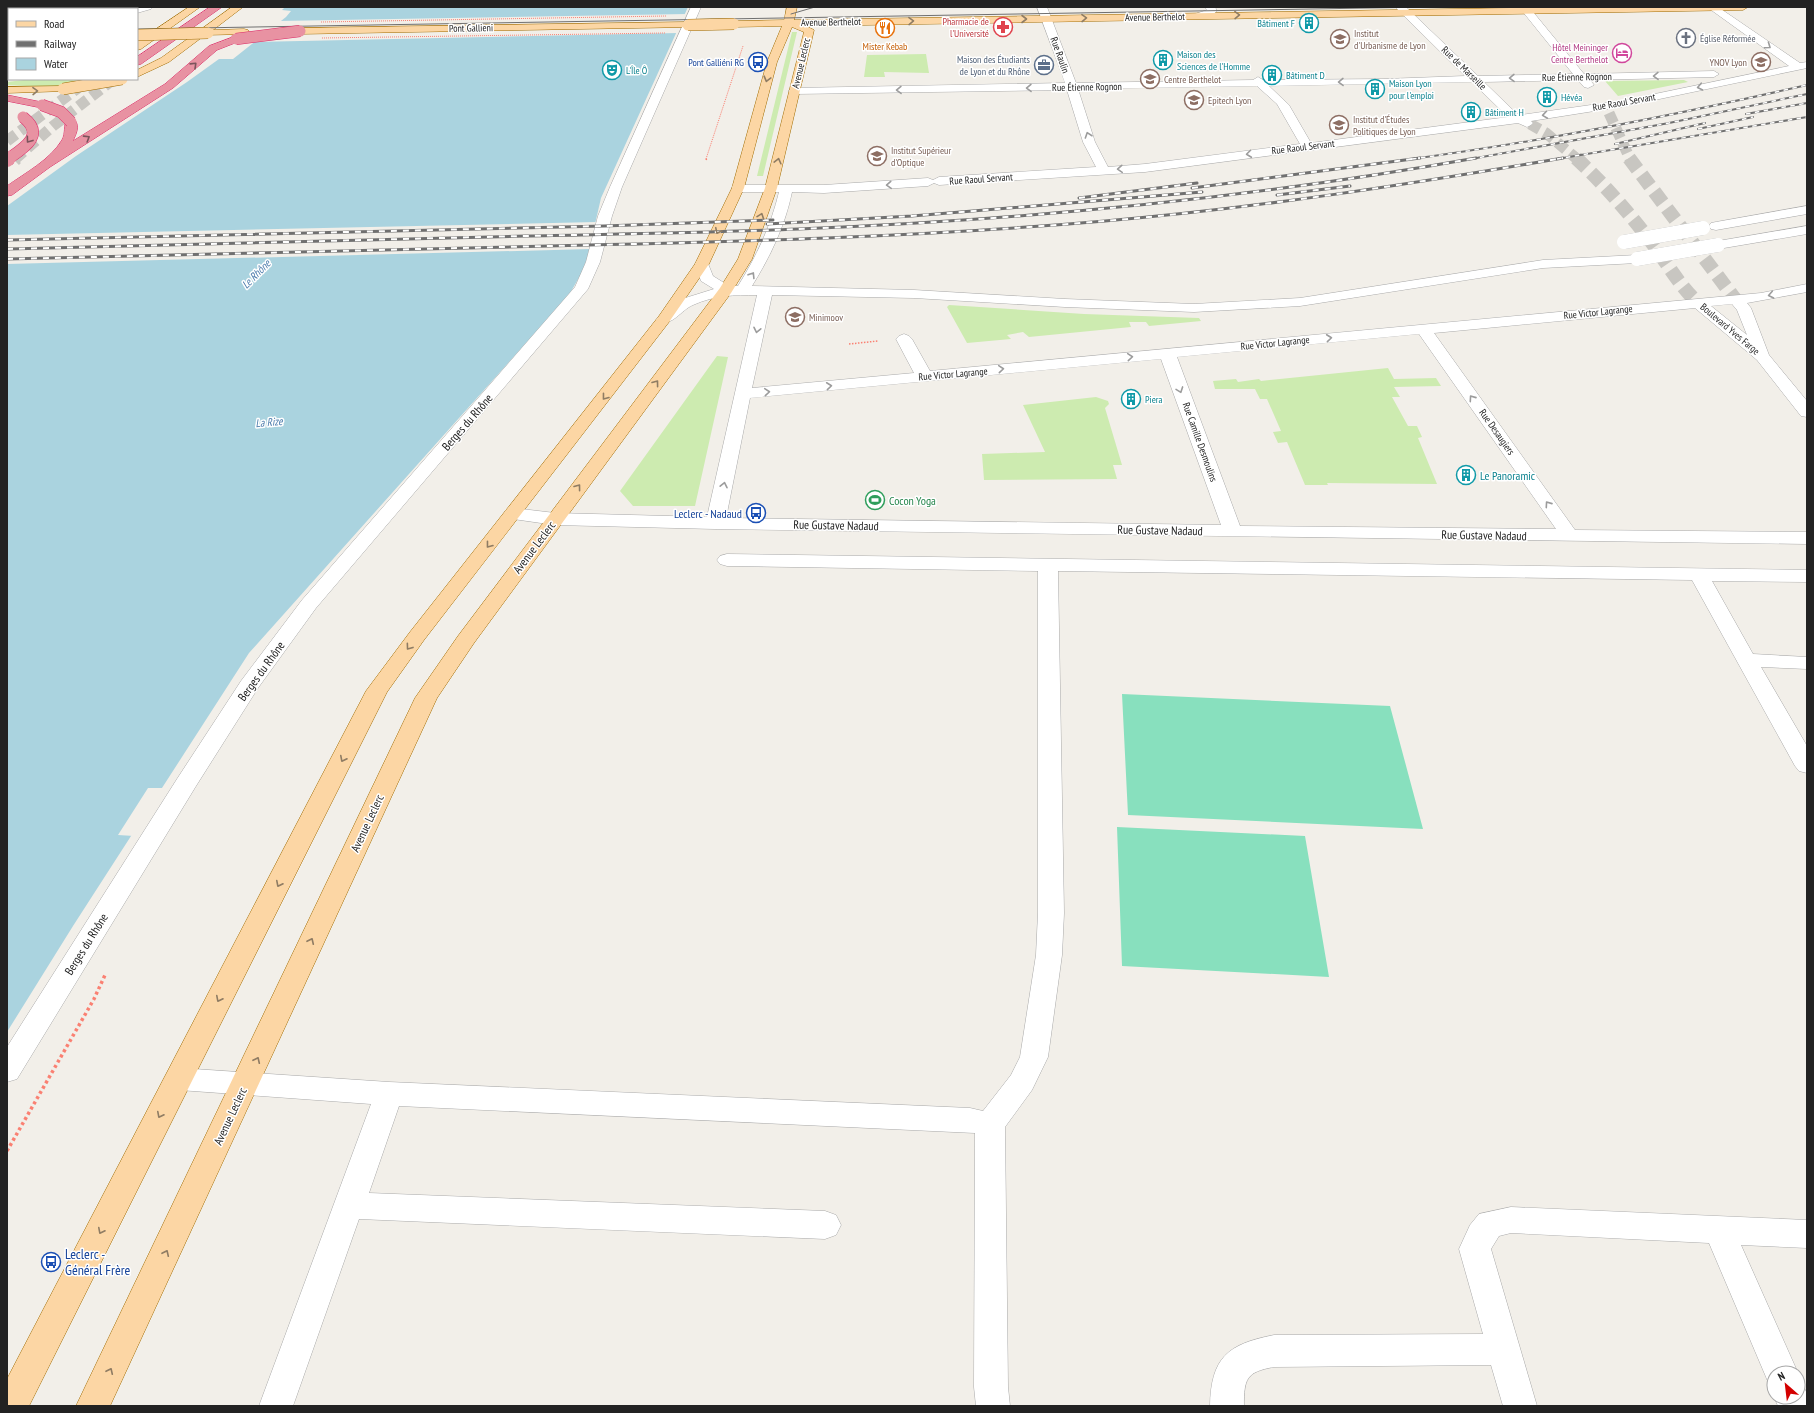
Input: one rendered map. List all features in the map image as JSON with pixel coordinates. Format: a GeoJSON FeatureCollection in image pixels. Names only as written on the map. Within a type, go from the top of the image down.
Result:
{"type":"FeatureCollection","features":[{"type":"Feature","properties":{"kind":"highway"},"geometry":{"type":"LineString","coordinates":[[138,61],[197,19],[217,7]]}},
{"type":"Feature","properties":{"kind":"highway"},"geometry":{"type":"LineString","coordinates":[[42,166],[170,86],[213,48],[240,36],[300,31]]}},
{"type":"Feature","properties":{"kind":"highway"},"geometry":{"type":"LineString","coordinates":[[7,98],[42,105],[62,112],[71,122],[72,130],[69,140],[58,152],[7,192]]}},
{"type":"Feature","properties":{"kind":"highway"},"geometry":{"type":"LineString","coordinates":[[7,160],[23,148],[33,136],[34,132],[32,125],[23,116],[11,112]]}},
{"type":"Feature","properties":{"kind":"main road"},"geometry":{"type":"LineString","coordinates":[[167,14],[180,7]]}},
{"type":"Feature","properties":{"kind":"main road"},"geometry":{"type":"LineString","coordinates":[[138,46],[195,7]]}},
{"type":"Feature","properties":{"kind":"main road"},"geometry":{"type":"LineString","coordinates":[[138,73],[164,60],[238,7]]}},
{"type":"Feature","properties":{"kind":"main road"},"geometry":{"type":"LineString","coordinates":[[788,23],[792,7]]}},
{"type":"Feature","properties":{"kind":"main road","name":"Avenue Berthelot"},"geometry":{"type":"LineString","coordinates":[[734,26],[788,23],[1198,16],[1404,10],[1743,7]]}},
{"type":"Feature","properties":{"kind":"main road"},"geometry":{"type":"LineString","coordinates":[[755,24],[778,20],[779,13]]}},
{"type":"Feature","properties":{"kind":"main road","name":"Avenue Leclerc"},"geometry":{"type":"LineString","coordinates":[[11,1406],[377,691],[417,636],[664,319],[702,264],[738,188],[773,37],[788,23],[809,30],[794,91],[778,189],[745,259],[734,290],[555,519],[465,640],[426,698],[94,1406]]}},
{"type":"Feature","properties":{"kind":"main road","name":"Pont Gallieni"},"geometry":{"type":"LineString","coordinates":[[300,31],[688,25],[734,26]]}},
{"type":"Feature","properties":{"kind":"main road"},"geometry":{"type":"LineString","coordinates":[[138,32],[149,26]]}},
{"type":"Feature","properties":{"kind":"main road"},"geometry":{"type":"LineString","coordinates":[[734,26],[760,31],[773,37]]}},
{"type":"Feature","properties":{"kind":"main road"},"geometry":{"type":"LineString","coordinates":[[138,33],[208,33],[240,36]]}},
{"type":"Feature","properties":{"kind":"main road"},"geometry":{"type":"LineString","coordinates":[[7,90],[63,89],[117,80]]}},
{"type":"Feature","properties":{"kind":"street"},"geometry":{"type":"LineString","coordinates":[[138,10],[148,7]]}},
{"type":"Feature","properties":{"kind":"street","name":"Berges du Rhône"},"geometry":{"type":"LineString","coordinates":[[7,1071],[185,784],[249,686],[309,604],[565,309],[590,275],[606,215],[616,187],[696,7]]}},
{"type":"Feature","properties":{"kind":"street","name":"Rue Raulin"},"geometry":{"type":"LineString","coordinates":[[1042,7],[1045,19],[1072,88],[1098,163],[1104,170]]}},
{"type":"Feature","properties":{"kind":"street"},"geometry":{"type":"LineString","coordinates":[[1198,16],[1212,11],[1210,7]]}},
{"type":"Feature","properties":{"kind":"street"},"geometry":{"type":"LineString","coordinates":[[1713,7],[1802,66]]}},
{"type":"Feature","properties":{"kind":"street"},"geometry":{"type":"LineString","coordinates":[[1526,9],[1582,77],[1607,113]]}},
{"type":"Feature","properties":{"kind":"street","name":"Rue de Marseille"},"geometry":{"type":"LineString","coordinates":[[1404,10],[1519,119],[1530,124]]}},
{"type":"Feature","properties":{"kind":"street","name":"Rue Raoul Servant"},"geometry":{"type":"LineString","coordinates":[[738,188],[824,189],[1146,168],[1574,111],[1607,113],[1802,66]]}},
{"type":"Feature","properties":{"kind":"street"},"geometry":{"type":"LineString","coordinates":[[1066,72],[1080,72]]}},
{"type":"Feature","properties":{"kind":"street","name":"Rue Étienne Rognon"},"geometry":{"type":"LineString","coordinates":[[794,91],[1072,88],[1259,82],[1765,74]]}},
{"type":"Feature","properties":{"kind":"street"},"geometry":{"type":"LineString","coordinates":[[1259,82],[1280,101],[1298,128],[1307,146]]}},
{"type":"Feature","properties":{"kind":"street"},"geometry":{"type":"LineString","coordinates":[[1544,264],[1624,242],[1807,210]]}},
{"type":"Feature","properties":{"kind":"street"},"geometry":{"type":"LineString","coordinates":[[1544,264],[1637,259],[1807,230]]}},
{"type":"Feature","properties":{"kind":"street","name":"Avenue Leclerc"},"geometry":{"type":"LineString","coordinates":[[702,264],[706,278],[734,290]]}},
{"type":"Feature","properties":{"kind":"street","name":"Avenue Leclerc"},"geometry":{"type":"LineString","coordinates":[[664,319],[687,302],[734,290],[765,292],[914,294],[1065,303],[1194,308],[1300,302],[1544,264]]}},
{"type":"Feature","properties":{"kind":"street","name":"Rue Victor Lagrange"},"geometry":{"type":"LineString","coordinates":[[743,394],[1761,297],[1807,288]]}},
{"type":"Feature","properties":{"kind":"street"},"geometry":{"type":"LineString","coordinates":[[715,523],[765,292]]}},
{"type":"Feature","properties":{"kind":"street","name":"Boulevard Yves Farge"},"geometry":{"type":"LineString","coordinates":[[1735,299],[1744,308],[1763,357]]}},
{"type":"Feature","properties":{"kind":"street","name":"Boulevard Yves Farge"},"geometry":{"type":"LineString","coordinates":[[1697,302],[1763,357],[1805,407]]}},
{"type":"Feature","properties":{"kind":"street","name":"Rue Desaugiers"},"geometry":{"type":"LineString","coordinates":[[1423,329],[1570,536]]}},
{"type":"Feature","properties":{"kind":"street"},"geometry":{"type":"LineString","coordinates":[[904,338],[924,376]]}},
{"type":"Feature","properties":{"kind":"street","name":"Rue Camille Desmoulins"},"geometry":{"type":"LineString","coordinates":[[1167,353],[1233,531]]}},
{"type":"Feature","properties":{"kind":"street","name":"Rue Gustave Nadaud"},"geometry":{"type":"LineString","coordinates":[[513,514],[555,519],[715,523],[1570,536],[1807,538]]}},
{"type":"Feature","properties":{"kind":"street"},"geometry":{"type":"LineString","coordinates":[[727,560],[1048,566],[1807,576]]}},
{"type":"Feature","properties":{"kind":"street"},"geometry":{"type":"LineString","coordinates":[[993,1406],[991,1379],[990,1124],[1022,1082],[1034,1057],[1049,955],[1051,913],[1048,566]]}},
{"type":"Feature","properties":{"kind":"street"},"geometry":{"type":"LineString","coordinates":[[1699,575],[1807,766]]}},
{"type":"Feature","properties":{"kind":"street"},"geometry":{"type":"LineString","coordinates":[[1746,660],[1807,663]]}},
{"type":"Feature","properties":{"kind":"street"},"geometry":{"type":"LineString","coordinates":[[179,1079],[245,1085],[389,1094],[970,1120],[990,1124]]}},
{"type":"Feature","properties":{"kind":"street"},"geometry":{"type":"LineString","coordinates":[[276,1406],[389,1094]]}},
{"type":"Feature","properties":{"kind":"street"},"geometry":{"type":"LineString","coordinates":[[349,1205],[825,1225]]}},
{"type":"Feature","properties":{"kind":"street"},"geometry":{"type":"LineString","coordinates":[[1520,1406],[1476,1249],[1481,1235],[1490,1224],[1511,1220],[1807,1234]]}},
{"type":"Feature","properties":{"kind":"street"},"geometry":{"type":"LineString","coordinates":[[1719,1230],[1778,1365]]}},
{"type":"Feature","properties":{"kind":"street"},"geometry":{"type":"LineString","coordinates":[[1227,1406],[1226,1386],[1236,1365],[1256,1354],[1274,1351],[1503,1349]]}},
{"type":"Feature","properties":{"kind":"path","name":"Pont Gallieni"},"geometry":{"type":"LineString","coordinates":[[320,20],[666,15]]}},
{"type":"Feature","properties":{"kind":"path","name":"Pont Gallieni"},"geometry":{"type":"LineString","coordinates":[[317,22],[672,16]]}},
{"type":"Feature","properties":{"kind":"path"},"geometry":{"type":"LineString","coordinates":[[321,38],[670,32]]}},
{"type":"Feature","properties":{"kind":"path"},"geometry":{"type":"LineString","coordinates":[[706,160],[745,40]]}},
{"type":"Feature","properties":{"kind":"path"},"geometry":{"type":"LineString","coordinates":[[7,1151],[94,999],[106,971]]}},
{"type":"Feature","properties":{"kind":"green space"},"geometry":{"type":"Polygon","coordinates":[[[792,32],[797,32],[763,176],[757,176],[792,32]]]}},
{"type":"Feature","properties":{"kind":"green space"},"geometry":{"type":"Polygon","coordinates":[[[926,54],[929,73],[884,72],[885,77],[864,77],[867,55],[926,54]]]}},
{"type":"Feature","properties":{"kind":"green space"},"geometry":{"type":"Polygon","coordinates":[[[24,80],[76,80],[69,85],[46,87],[7,85],[7,82],[24,80]]]}},
{"type":"Feature","properties":{"kind":"green space"},"geometry":{"type":"Polygon","coordinates":[[[1684,80],[1688,82],[1618,96],[1605,81],[1684,80]]]}},
{"type":"Feature","properties":{"kind":"green space"},"geometry":{"type":"Polygon","coordinates":[[[949,305],[1084,314],[1199,318],[1201,321],[1149,326],[1146,322],[1129,322],[1131,327],[1029,337],[1023,332],[1007,335],[1011,339],[967,343],[947,307],[949,305]]]}},
{"type":"Feature","properties":{"kind":"green space"},"geometry":{"type":"Polygon","coordinates":[[[717,356],[728,357],[695,506],[633,506],[620,491],[717,356]]]}},
{"type":"Feature","properties":{"kind":"green space"},"geometry":{"type":"Polygon","coordinates":[[[1388,368],[1394,379],[1436,378],[1441,386],[1394,387],[1400,397],[1392,397],[1408,426],[1417,426],[1422,437],[1418,438],[1437,484],[1327,483],[1328,485],[1305,485],[1287,442],[1278,443],[1273,432],[1281,431],[1267,399],[1260,399],[1255,389],[1215,389],[1213,381],[1236,379],[1238,382],[1259,379],[1261,381],[1388,368]]]}},
{"type":"Feature","properties":{"kind":"green space"},"geometry":{"type":"Polygon","coordinates":[[[1096,397],[1108,401],[1109,404],[1105,408],[1122,465],[1113,465],[1117,479],[984,480],[982,454],[1045,452],[1023,405],[1096,397]]]}},
{"type":"Feature","properties":{"kind":"green space"},"geometry":{"type":"Polygon","coordinates":[[[1122,694],[1390,706],[1423,829],[1128,815],[1122,694]]]}},
{"type":"Feature","properties":{"kind":"green space"},"geometry":{"type":"Polygon","coordinates":[[[1117,827],[1305,836],[1329,977],[1122,966],[1117,827]]]}},
{"type":"Feature","properties":{"kind":"water"},"geometry":{"type":"Polygon","coordinates":[[[285,7],[688,7],[601,198],[587,259],[581,274],[569,295],[249,653],[73,926],[7,1032],[7,206],[76,156],[219,59],[233,59],[286,17],[291,11],[282,10],[285,7]]]}},
{"type":"Feature","properties":{"kind":"pier"},"geometry":{"type":"Polygon","coordinates":[[[687,14],[678,33],[252,42],[278,21],[687,14]]]}},
{"type":"Feature","properties":{"kind":"pier"},"geometry":{"type":"Polygon","coordinates":[[[597,222],[591,249],[7,264],[7,235],[597,222]]]}},
{"type":"Feature","properties":{"kind":"pier"},"geometry":{"type":"Polygon","coordinates":[[[148,788],[165,788],[134,836],[118,835],[148,788]]]}},
{"type":"Feature","properties":{"kind":"tunnel"},"geometry":{"type":"LineString","coordinates":[[7,141],[89,80]]}},
{"type":"Feature","properties":{"kind":"tunnel"},"geometry":{"type":"LineString","coordinates":[[15,159],[53,126],[113,80]]}},
{"type":"Feature","properties":{"kind":"tunnel"},"geometry":{"type":"LineString","coordinates":[[1609,113],[1630,159]]}},
{"type":"Feature","properties":{"kind":"tunnel"},"geometry":{"type":"LineString","coordinates":[[1530,124],[1546,133],[1577,159]]}},
{"type":"Feature","properties":{"kind":"tunnel"},"geometry":{"type":"LineString","coordinates":[[1629,158],[1735,299]]}},
{"type":"Feature","properties":{"kind":"tunnel"},"geometry":{"type":"LineString","coordinates":[[1577,159],[1606,188],[1625,210],[1652,243],[1679,281],[1697,302]]}},
{"type":"Feature","properties":{"kind":"tram line"},"geometry":{"type":"LineString","coordinates":[[791,14],[815,7]]}},
{"type":"Feature","properties":{"kind":"tram line"},"geometry":{"type":"LineString","coordinates":[[138,29],[1428,7]]}},
{"type":"Feature","properties":{"kind":"railway"},"geometry":{"type":"LineString","coordinates":[[1412,159],[1561,136],[1709,107],[1807,85]]}},
{"type":"Feature","properties":{"kind":"railway"},"geometry":{"type":"LineString","coordinates":[[1471,159],[1669,123],[1807,94]]}},
{"type":"Feature","properties":{"kind":"railway"},"geometry":{"type":"LineString","coordinates":[[1746,114],[1807,103]]}},
{"type":"Feature","properties":{"kind":"railway"},"geometry":{"type":"LineString","coordinates":[[1698,129],[1753,117]]}},
{"type":"Feature","properties":{"kind":"railway"},"geometry":{"type":"LineString","coordinates":[[1557,159],[1807,117]]}},
{"type":"Feature","properties":{"kind":"railway"},"geometry":{"type":"LineString","coordinates":[[1615,144],[1705,123]]}},
{"type":"Feature","properties":{"kind":"railway"},"geometry":{"type":"LineString","coordinates":[[1192,188],[1420,158]]}},
{"type":"Feature","properties":{"kind":"railway"},"geometry":{"type":"LineString","coordinates":[[7,249],[765,230],[969,220],[1224,196],[1308,185],[1476,158]]}},
{"type":"Feature","properties":{"kind":"railway"},"geometry":{"type":"LineString","coordinates":[[1557,159],[1563,158]]}},
{"type":"Feature","properties":{"kind":"railway"},"geometry":{"type":"LineString","coordinates":[[7,259],[687,243],[897,235],[1036,227],[1162,216],[1277,202],[1392,186],[1557,159]]}},
{"type":"Feature","properties":{"kind":"railway"},"geometry":{"type":"LineString","coordinates":[[1079,198],[1197,183]]}},
{"type":"Feature","properties":{"kind":"railway"},"geometry":{"type":"LineString","coordinates":[[1277,195],[1350,186]]}},
{"type":"Feature","properties":{"kind":"railway"},"geometry":{"type":"LineString","coordinates":[[767,224],[912,216],[1202,192]]}},
{"type":"Feature","properties":{"kind":"railway"},"geometry":{"type":"LineString","coordinates":[[7,240],[604,226],[773,220]]}},
{"type":"Feature","properties":{"kind":"place","name":"Bâtiment F"},"geometry":{"type":"Point","coordinates":[1309,23]}},
{"type":"Feature","properties":{"kind":"place","name":"Pharmacie de l'Université"},"geometry":{"type":"Point","coordinates":[1003,27]}},
{"type":"Feature","properties":{"kind":"place","name":"Mister Kebab"},"geometry":{"type":"Point","coordinates":[885,28]}},
{"type":"Feature","properties":{"kind":"place","name":"Église Réformée"},"geometry":{"type":"Point","coordinates":[1686,38]}},
{"type":"Feature","properties":{"kind":"place","name":"Institut d'Urbanisme de Lyon"},"geometry":{"type":"Point","coordinates":[1340,39]}},
{"type":"Feature","properties":{"kind":"place","name":"Hôtel Meininger Centre Berthelot"},"geometry":{"type":"Point","coordinates":[1622,53]}},
{"type":"Feature","properties":{"kind":"place","name":"Maison des Sciences de l'Homme"},"geometry":{"type":"Point","coordinates":[1163,60]}},
{"type":"Feature","properties":{"kind":"place","name":"Pont Galliéni RG"},"geometry":{"type":"Point","coordinates":[758,62]}},
{"type":"Feature","properties":{"kind":"place","name":"YNOV Lyon"},"geometry":{"type":"Point","coordinates":[1761,62]}},
{"type":"Feature","properties":{"kind":"place","name":"Maison des Étudiants de Lyon et du Rhône"},"geometry":{"type":"Point","coordinates":[1044,65]}},
{"type":"Feature","properties":{"kind":"place","name":"L'Île Ô"},"geometry":{"type":"Point","coordinates":[612,70]}},
{"type":"Feature","properties":{"kind":"place","name":"Bâtiment D"},"geometry":{"type":"Point","coordinates":[1272,75]}},
{"type":"Feature","properties":{"kind":"place","name":"Centre Berthelot"},"geometry":{"type":"Point","coordinates":[1150,79]}},
{"type":"Feature","properties":{"kind":"place","name":"Maison Lyon pour l'emploi"},"geometry":{"type":"Point","coordinates":[1375,89]}},
{"type":"Feature","properties":{"kind":"place","name":"Hévéa"},"geometry":{"type":"Point","coordinates":[1547,97]}},
{"type":"Feature","properties":{"kind":"place","name":"Epitech Lyon"},"geometry":{"type":"Point","coordinates":[1194,100]}},
{"type":"Feature","properties":{"kind":"place","name":"Bâtiment H"},"geometry":{"type":"Point","coordinates":[1471,112]}},
{"type":"Feature","properties":{"kind":"place","name":"Institut d'Études Politiques de Lyon"},"geometry":{"type":"Point","coordinates":[1339,125]}},
{"type":"Feature","properties":{"kind":"place","name":"Institut Supérieur d'Optique"},"geometry":{"type":"Point","coordinates":[877,156]}},
{"type":"Feature","properties":{"kind":"place","name":"Minimoov"},"geometry":{"type":"Point","coordinates":[795,317]}},
{"type":"Feature","properties":{"kind":"place","name":"Piera"},"geometry":{"type":"Point","coordinates":[1131,399]}},
{"type":"Feature","properties":{"kind":"place","name":"Le Panoramic"},"geometry":{"type":"Point","coordinates":[1466,475]}},
{"type":"Feature","properties":{"kind":"place","name":"Cocon Yoga"},"geometry":{"type":"Point","coordinates":[875,500]}},
{"type":"Feature","properties":{"kind":"place","name":"Leclerc - Nadaud"},"geometry":{"type":"Point","coordinates":[756,513]}},
{"type":"Feature","properties":{"kind":"place","name":"Leclerc - Général Frère"},"geometry":{"type":"Point","coordinates":[51,1262]}},
{"type":"Feature","properties":{"kind":"water label","name":"Le Rhône"},"geometry":{"type":"Point","coordinates":[256,274]}},
{"type":"Feature","properties":{"kind":"water label","name":"La Rize"},"geometry":{"type":"Point","coordinates":[269,422]}}]}
